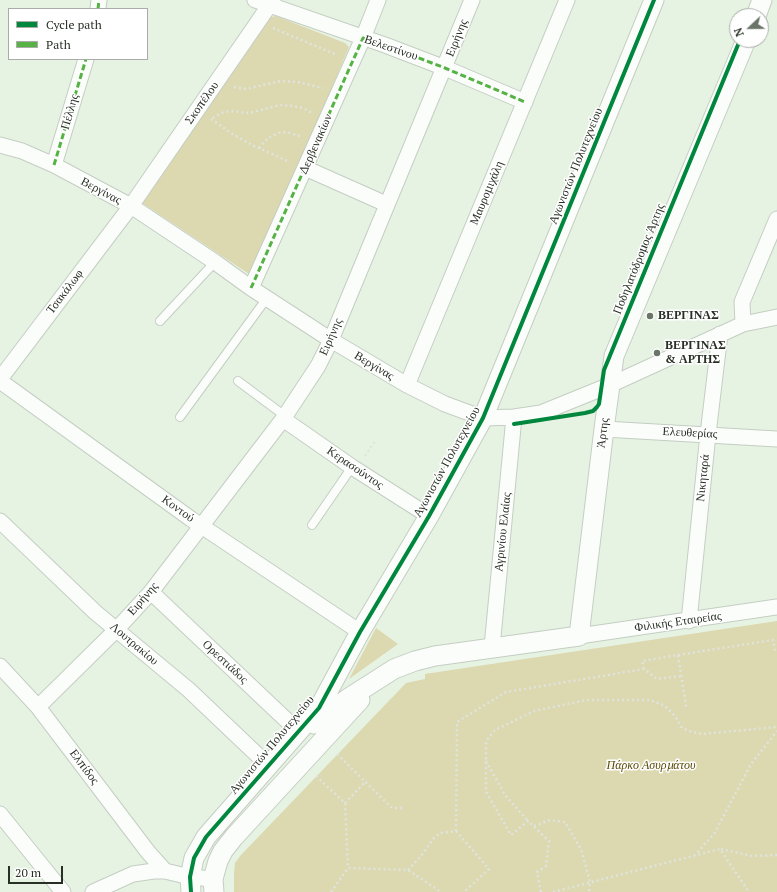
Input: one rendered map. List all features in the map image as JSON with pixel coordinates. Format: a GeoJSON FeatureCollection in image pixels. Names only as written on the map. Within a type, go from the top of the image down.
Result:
{"type":"FeatureCollection","features":[{"type":"Feature","properties":{"kind":"street","name":"Βελεστίνου"},"geometry":{"type":"LineString","coordinates":[[255,0],[271,3],[385,45],[445,68],[525,102]]}},
{"type":"Feature","properties":{"kind":"street","name":"Δερβενακίων"},"geometry":{"type":"LineString","coordinates":[[251,288],[363,38],[378,0]]}},
{"type":"Feature","properties":{"kind":"street","name":"Ειρήνης"},"geometry":{"type":"LineString","coordinates":[[38,707],[116,630],[151,592],[284,417],[318,366],[331,340],[386,204],[445,68],[472,0]]}},
{"type":"Feature","properties":{"kind":"street","name":"Μαυρομιχάλη"},"geometry":{"type":"LineString","coordinates":[[407,385],[567,0]]}},
{"type":"Feature","properties":{"kind":"street","name":"Αγωνιστών Πολυτεχνείου"},"geometry":{"type":"LineString","coordinates":[[191,885],[194,858],[206,837],[319,708],[360,632],[429,516],[483,418],[654,0]]}},
{"type":"Feature","properties":{"kind":"street","name":"Σκοπέλου"},"geometry":{"type":"LineString","coordinates":[[130,206],[271,3]]}},
{"type":"Feature","properties":{"kind":"street","name":"Άρτης"},"geometry":{"type":"LineString","coordinates":[[579,636],[614,356],[743,48]]}},
{"type":"Feature","properties":{"kind":"street","name":"Πέλλης"},"geometry":{"type":"LineString","coordinates":[[54,165],[86,60]]}},
{"type":"Feature","properties":{"kind":"street","name":"Βεργίνας"},"geometry":{"type":"LineString","coordinates":[[0,145],[22,151],[54,165],[130,206],[331,340],[407,385],[445,404],[483,418],[514,417],[541,413],[610,385],[743,324],[777,317]]}},
{"type":"Feature","properties":{"kind":"street"},"geometry":{"type":"LineString","coordinates":[[305,168],[386,204]]}},
{"type":"Feature","properties":{"kind":"street","name":"Τσακάλωφ"},"geometry":{"type":"LineString","coordinates":[[0,380],[130,206]]}},
{"type":"Feature","properties":{"kind":"street"},"geometry":{"type":"LineString","coordinates":[[743,324],[742,302],[777,219]]}},
{"type":"Feature","properties":{"kind":"street","name":"Νικηταρά"},"geometry":{"type":"LineString","coordinates":[[689,621],[720,334]]}},
{"type":"Feature","properties":{"kind":"street","name":"Κοντού"},"geometry":{"type":"LineString","coordinates":[[0,380],[202,526],[360,632]]}},
{"type":"Feature","properties":{"kind":"street","name":"Κερασούντος"},"geometry":{"type":"LineString","coordinates":[[284,417],[352,467],[429,516]]}},
{"type":"Feature","properties":{"kind":"street","name":"Αγρινίου Ελαίας"},"geometry":{"type":"LineString","coordinates":[[492,647],[514,417]]}},
{"type":"Feature","properties":{"kind":"street","name":"Ελευθερίας"},"geometry":{"type":"LineString","coordinates":[[604,429],[777,439]]}},
{"type":"Feature","properties":{"kind":"street","name":"Λουτρακίου"},"geometry":{"type":"LineString","coordinates":[[0,521],[95,612],[189,690],[269,766]]}},
{"type":"Feature","properties":{"kind":"street","name":"Ορεστιάδος"},"geometry":{"type":"LineString","coordinates":[[151,592],[293,738]]}},
{"type":"Feature","properties":{"kind":"street","name":"Φιλικής Εταιρείας"},"geometry":{"type":"LineString","coordinates":[[579,636],[777,607]]}},
{"type":"Feature","properties":{"kind":"street"},"geometry":{"type":"LineString","coordinates":[[293,738],[394,669],[415,661],[435,656],[492,647],[579,636]]}},
{"type":"Feature","properties":{"kind":"street","name":"Ελπίδος"},"geometry":{"type":"LineString","coordinates":[[0,666],[38,707],[148,852],[165,871]]}},
{"type":"Feature","properties":{"kind":"street"},"geometry":{"type":"LineString","coordinates":[[93,892],[133,874],[165,871],[191,885],[214,885],[218,861],[223,851],[234,837],[377,681]]}},
{"type":"Feature","properties":{"kind":"street"},"geometry":{"type":"LineString","coordinates":[[0,814],[63,892]]}},
{"type":"Feature","properties":{"kind":"lane"},"geometry":{"type":"LineString","coordinates":[[160,321],[215,262]]}},
{"type":"Feature","properties":{"kind":"lane"},"geometry":{"type":"LineString","coordinates":[[180,417],[267,298]]}},
{"type":"Feature","properties":{"kind":"lane"},"geometry":{"type":"LineString","coordinates":[[238,380],[284,417]]}},
{"type":"Feature","properties":{"kind":"lane"},"geometry":{"type":"LineString","coordinates":[[312,525],[352,467]]}},
{"type":"Feature","properties":{"kind":"path"},"geometry":{"type":"LineString","coordinates":[[258,22],[337,55],[334,61]]}},
{"type":"Feature","properties":{"kind":"path"},"geometry":{"type":"LineString","coordinates":[[219,78],[232,87],[240,89],[281,81],[298,82],[323,88]]}},
{"type":"Feature","properties":{"kind":"path"},"geometry":{"type":"LineString","coordinates":[[320,94],[326,81]]}},
{"type":"Feature","properties":{"kind":"path"},"geometry":{"type":"LineString","coordinates":[[212,120],[221,113],[230,111],[249,112],[280,106],[292,106],[312,113]]}},
{"type":"Feature","properties":{"kind":"path"},"geometry":{"type":"LineString","coordinates":[[310,119],[315,107]]}},
{"type":"Feature","properties":{"kind":"path"},"geometry":{"type":"LineString","coordinates":[[197,109],[234,135],[259,148],[305,168]]}},
{"type":"Feature","properties":{"kind":"path"},"geometry":{"type":"LineString","coordinates":[[259,148],[268,138],[282,132],[303,137]]}},
{"type":"Feature","properties":{"kind":"path"},"geometry":{"type":"LineString","coordinates":[[682,676],[657,679],[644,669],[642,661],[773,640],[775,651],[777,651]]}},
{"type":"Feature","properties":{"kind":"path"},"geometry":{"type":"LineString","coordinates":[[678,655],[686,707]]}},
{"type":"Feature","properties":{"kind":"path"},"geometry":{"type":"LineString","coordinates":[[464,892],[489,869],[456,831],[457,722],[506,692],[644,669]]}},
{"type":"Feature","properties":{"kind":"path"},"geometry":{"type":"LineString","coordinates":[[528,821],[512,835],[486,792],[486,741],[495,730],[534,711],[587,700],[650,700],[665,706],[675,716],[682,728],[702,734],[777,727]]}},
{"type":"Feature","properties":{"kind":"path"},"geometry":{"type":"LineString","coordinates":[[694,856],[714,834],[752,764],[777,731]]}},
{"type":"Feature","properties":{"kind":"path"},"geometry":{"type":"LineString","coordinates":[[338,754],[392,808],[402,808]]}},
{"type":"Feature","properties":{"kind":"path"},"geometry":{"type":"LineString","coordinates":[[486,760],[505,795],[528,821],[549,841],[546,866],[537,872],[541,892]]}},
{"type":"Feature","properties":{"kind":"path"},"geometry":{"type":"LineString","coordinates":[[316,775],[345,803],[348,868],[331,892]]}},
{"type":"Feature","properties":{"kind":"path"},"geometry":{"type":"LineString","coordinates":[[345,803],[366,781]]}},
{"type":"Feature","properties":{"kind":"path"},"geometry":{"type":"LineString","coordinates":[[534,826],[550,820],[565,822],[581,849],[590,882],[589,892]]}},
{"type":"Feature","properties":{"kind":"path"},"geometry":{"type":"LineString","coordinates":[[408,870],[422,856],[433,839],[440,833],[456,831]]}},
{"type":"Feature","properties":{"kind":"path"},"geometry":{"type":"LineString","coordinates":[[720,849],[749,892]]}},
{"type":"Feature","properties":{"kind":"path"},"geometry":{"type":"LineString","coordinates":[[553,892],[720,849],[752,856],[777,855]]}},
{"type":"Feature","properties":{"kind":"path"},"geometry":{"type":"LineString","coordinates":[[348,868],[408,870],[441,892]]}},
{"type":"Feature","properties":{"kind":"green space"},"geometry":{"type":"Polygon","coordinates":[[[276,16],[345,43],[349,47],[255,269],[249,274],[142,203],[271,17],[276,16]]]}},
{"type":"Feature","properties":{"kind":"green space","name":"Πάρκο Ασυρμάτου"},"geometry":{"type":"Polygon","coordinates":[[[777,621],[777,892],[234,892],[235,863],[241,855],[406,683],[425,679],[425,674],[777,621]]]}},
{"type":"Feature","properties":{"kind":"green space"},"geometry":{"type":"Polygon","coordinates":[[[376,628],[398,644],[349,679],[376,628]]]}},
{"type":"Feature","properties":{"kind":"marked path"},"geometry":{"type":"LineString","coordinates":[[98,8],[99,0]]}},
{"type":"Feature","properties":{"kind":"marked path"},"geometry":{"type":"LineString","coordinates":[[251,288],[363,38],[445,68],[525,102]]}},
{"type":"Feature","properties":{"kind":"marked path"},"geometry":{"type":"LineString","coordinates":[[54,165],[86,60]]}},
{"type":"Feature","properties":{"kind":"cycle path"},"geometry":{"type":"LineString","coordinates":[[191,892],[190,877],[194,858],[206,837],[319,708],[360,632],[429,516],[483,418],[654,0]]}},
{"type":"Feature","properties":{"kind":"cycle path","name":"Ποδηλατόδρομος Άρτης"},"geometry":{"type":"LineString","coordinates":[[514,424],[585,413],[593,411],[599,404],[604,370],[737,48]]}},
{"type":"Feature","properties":{"kind":"place","name":"ΒΕΡΓΙΝΑΣ"},"geometry":{"type":"Point","coordinates":[650,316]}},
{"type":"Feature","properties":{"kind":"place","name":"ΒΕΡΓΙΝΑΣ & ΑΡΤΗΣ"},"geometry":{"type":"Point","coordinates":[657,353]}}]}
